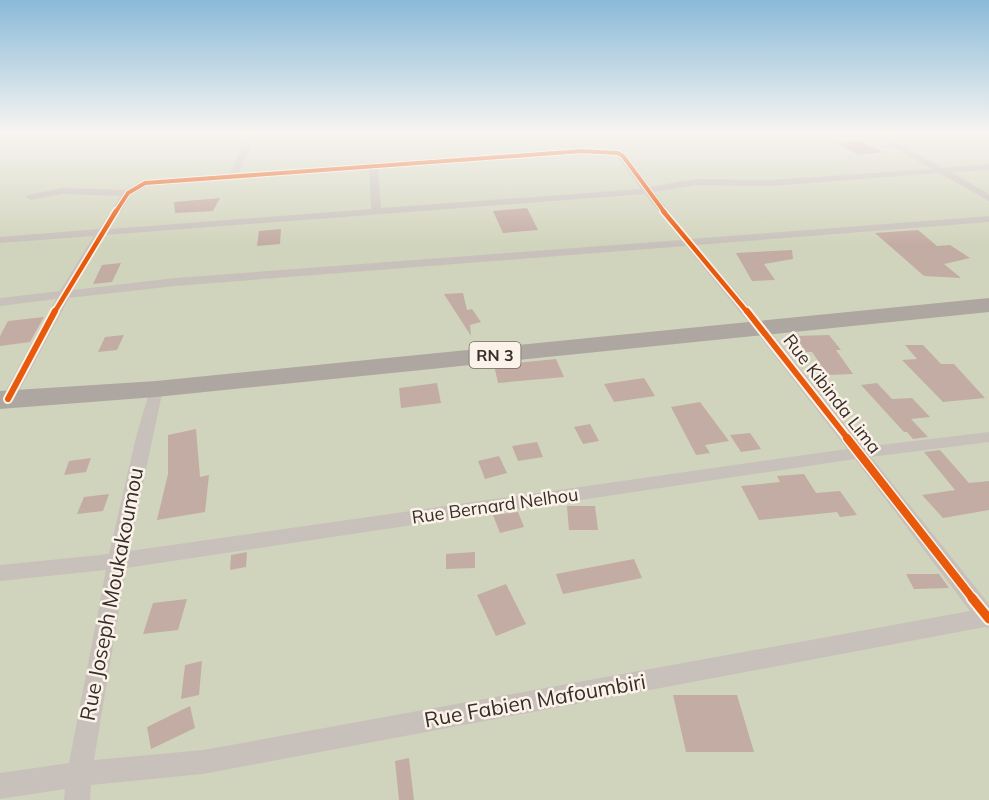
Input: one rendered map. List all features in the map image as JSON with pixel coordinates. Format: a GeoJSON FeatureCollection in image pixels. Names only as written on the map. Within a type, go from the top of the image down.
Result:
{"type":"FeatureCollection","features":[{"type":"Feature","properties":{"kind":"highway","name":"RN 3"},"geometry":{"type":"LineString","coordinates":[[4,399],[156,389],[989,305]]}},
{"type":"Feature","properties":{"kind":"street"},"geometry":{"type":"LineString","coordinates":[[234,175],[236,170]]}},
{"type":"Feature","properties":{"kind":"street","name":"Rue Kibinda Lima"},"geometry":{"type":"LineString","coordinates":[[128,193],[137,186],[155,180],[306,170]]}},
{"type":"Feature","properties":{"kind":"street"},"geometry":{"type":"LineString","coordinates":[[373,170],[376,210]]}},
{"type":"Feature","properties":{"kind":"street","name":"Rue Kibinda Lima"},"geometry":{"type":"LineString","coordinates":[[632,170],[686,242],[760,328],[988,618]]}},
{"type":"Feature","properties":{"kind":"street"},"geometry":{"type":"LineString","coordinates":[[0,240],[646,191],[696,182],[771,183],[857,175],[950,170]]}},
{"type":"Feature","properties":{"kind":"street"},"geometry":{"type":"LineString","coordinates":[[942,171],[989,198]]}},
{"type":"Feature","properties":{"kind":"street"},"geometry":{"type":"LineString","coordinates":[[31,197],[63,191],[128,193]]}},
{"type":"Feature","properties":{"kind":"street"},"geometry":{"type":"LineString","coordinates":[[4,399],[102,232],[128,193]]}},
{"type":"Feature","properties":{"kind":"street"},"geometry":{"type":"LineString","coordinates":[[0,302],[63,297],[175,282],[412,263],[522,257],[989,219]]}},
{"type":"Feature","properties":{"kind":"street","name":"Rue Joseph Moukakoumou"},"geometry":{"type":"LineString","coordinates":[[77,800],[79,774],[117,561],[137,459],[156,389]]}},
{"type":"Feature","properties":{"kind":"street","name":"Rue Bernard Nelhou"},"geometry":{"type":"LineString","coordinates":[[0,573],[117,561],[859,453],[989,437]]}},
{"type":"Feature","properties":{"kind":"street","name":"Rue Fabien Mafoumbiri"},"geometry":{"type":"LineString","coordinates":[[0,786],[79,774],[203,762],[988,618]]}},
{"type":"Feature","properties":{"kind":"green space"},"geometry":{"type":"Polygon","coordinates":[[[0,170],[989,170],[989,800],[0,800],[0,170]]]}},
{"type":"Feature","properties":{"kind":"building"},"geometry":{"type":"Polygon","coordinates":[[[220,198],[213,211],[175,213],[174,202],[220,198]]]}},
{"type":"Feature","properties":{"kind":"building"},"geometry":{"type":"Polygon","coordinates":[[[527,208],[538,230],[503,233],[493,211],[527,208]]]}},
{"type":"Feature","properties":{"kind":"building"},"geometry":{"type":"Polygon","coordinates":[[[281,229],[280,244],[257,246],[259,231],[281,229]]]}},
{"type":"Feature","properties":{"kind":"building"},"geometry":{"type":"Polygon","coordinates":[[[918,230],[937,246],[950,245],[970,258],[944,264],[961,278],[924,276],[875,233],[918,230]]]}},
{"type":"Feature","properties":{"kind":"building"},"geometry":{"type":"Polygon","coordinates":[[[792,250],[793,259],[764,264],[775,280],[752,281],[736,253],[792,250]]]}},
{"type":"Feature","properties":{"kind":"building"},"geometry":{"type":"Polygon","coordinates":[[[121,263],[112,282],[93,284],[102,265],[121,263]]]}},
{"type":"Feature","properties":{"kind":"building"},"geometry":{"type":"Polygon","coordinates":[[[463,293],[467,310],[472,309],[481,322],[470,325],[471,336],[444,294],[463,293]]]}},
{"type":"Feature","properties":{"kind":"building"},"geometry":{"type":"Polygon","coordinates":[[[44,317],[30,342],[0,346],[0,336],[8,321],[44,317]]]}},
{"type":"Feature","properties":{"kind":"building"},"geometry":{"type":"Polygon","coordinates":[[[124,335],[117,350],[98,352],[105,337],[124,335]]]}},
{"type":"Feature","properties":{"kind":"building"},"geometry":{"type":"Polygon","coordinates":[[[829,335],[841,350],[836,350],[853,374],[828,375],[812,352],[806,352],[795,336],[829,335]]]}},
{"type":"Feature","properties":{"kind":"building"},"geometry":{"type":"Polygon","coordinates":[[[905,345],[923,345],[941,364],[954,364],[985,398],[943,402],[902,360],[917,359],[905,345]]]}},
{"type":"Feature","properties":{"kind":"building"},"geometry":{"type":"Polygon","coordinates":[[[556,359],[564,377],[498,383],[494,365],[556,359]]]}},
{"type":"Feature","properties":{"kind":"building"},"geometry":{"type":"Polygon","coordinates":[[[644,378],[655,396],[614,402],[604,384],[644,378]]]}},
{"type":"Feature","properties":{"kind":"building"},"geometry":{"type":"Polygon","coordinates":[[[437,383],[441,403],[401,408],[399,388],[437,383]]]}},
{"type":"Feature","properties":{"kind":"building"},"geometry":{"type":"Polygon","coordinates":[[[877,383],[892,399],[912,398],[930,417],[911,419],[928,437],[913,439],[861,385],[877,383]]]}},
{"type":"Feature","properties":{"kind":"building"},"geometry":{"type":"Polygon","coordinates":[[[700,402],[729,441],[705,445],[710,453],[696,455],[671,407],[700,402]]]}},
{"type":"Feature","properties":{"kind":"building"},"geometry":{"type":"Polygon","coordinates":[[[590,424],[599,441],[583,444],[574,427],[590,424]]]}},
{"type":"Feature","properties":{"kind":"building"},"geometry":{"type":"Polygon","coordinates":[[[196,429],[200,477],[209,475],[205,512],[157,520],[168,474],[168,435],[196,429]]]}},
{"type":"Feature","properties":{"kind":"building"},"geometry":{"type":"Polygon","coordinates":[[[750,433],[761,449],[741,452],[730,435],[750,433]]]}},
{"type":"Feature","properties":{"kind":"building"},"geometry":{"type":"Polygon","coordinates":[[[537,442],[543,457],[518,461],[512,446],[537,442]]]}},
{"type":"Feature","properties":{"kind":"building"},"geometry":{"type":"Polygon","coordinates":[[[940,450],[969,483],[989,481],[989,510],[943,518],[922,495],[955,490],[924,452],[940,450]]]}},
{"type":"Feature","properties":{"kind":"building"},"geometry":{"type":"Polygon","coordinates":[[[499,456],[507,473],[485,479],[478,461],[499,456]]]}},
{"type":"Feature","properties":{"kind":"building"},"geometry":{"type":"Polygon","coordinates":[[[91,458],[86,472],[64,475],[69,461],[91,458]]]}},
{"type":"Feature","properties":{"kind":"building"},"geometry":{"type":"Polygon","coordinates":[[[804,474],[816,493],[840,491],[857,515],[840,517],[837,512],[759,520],[741,486],[780,482],[777,476],[804,474]]]}},
{"type":"Feature","properties":{"kind":"building"},"geometry":{"type":"Polygon","coordinates":[[[109,494],[103,511],[77,514],[84,497],[109,494]]]}},
{"type":"Feature","properties":{"kind":"building"},"geometry":{"type":"Polygon","coordinates":[[[567,506],[595,506],[598,530],[569,530],[567,506]]]}},
{"type":"Feature","properties":{"kind":"building"},"geometry":{"type":"Polygon","coordinates":[[[518,512],[524,527],[500,533],[493,515],[518,512]]]}},
{"type":"Feature","properties":{"kind":"building"},"geometry":{"type":"Polygon","coordinates":[[[247,552],[246,567],[230,570],[231,555],[247,552]]]}},
{"type":"Feature","properties":{"kind":"building"},"geometry":{"type":"Polygon","coordinates":[[[475,552],[475,568],[446,569],[446,554],[475,552]]]}},
{"type":"Feature","properties":{"kind":"building"},"geometry":{"type":"Polygon","coordinates":[[[634,559],[642,578],[563,594],[556,574],[634,559]]]}},
{"type":"Feature","properties":{"kind":"building"},"geometry":{"type":"Polygon","coordinates":[[[906,574],[939,574],[949,588],[914,589],[906,574]]]}},
{"type":"Feature","properties":{"kind":"building"},"geometry":{"type":"Polygon","coordinates":[[[506,584],[526,624],[496,636],[477,595],[506,584]]]}},
{"type":"Feature","properties":{"kind":"building"},"geometry":{"type":"Polygon","coordinates":[[[187,599],[178,630],[143,634],[153,603],[187,599]]]}},
{"type":"Feature","properties":{"kind":"building"},"geometry":{"type":"Polygon","coordinates":[[[202,661],[199,695],[181,699],[185,665],[202,661]]]}},
{"type":"Feature","properties":{"kind":"building"},"geometry":{"type":"Polygon","coordinates":[[[673,695],[737,695],[754,752],[686,752],[673,695]]]}},
{"type":"Feature","properties":{"kind":"building"},"geometry":{"type":"Polygon","coordinates":[[[190,706],[195,728],[151,749],[147,727],[190,706]]]}},
{"type":"Feature","properties":{"kind":"building"},"geometry":{"type":"Polygon","coordinates":[[[409,758],[414,800],[399,800],[395,761],[409,758]]]}},
{"type":"Feature","properties":{"kind":"cycle path"},"geometry":{"type":"LineString","coordinates":[[8,399],[63,297],[128,193],[145,183],[318,170]]}},
{"type":"Feature","properties":{"kind":"cycle path"},"geometry":{"type":"LineString","coordinates":[[633,170],[673,223],[791,366],[989,619]]}}]}
